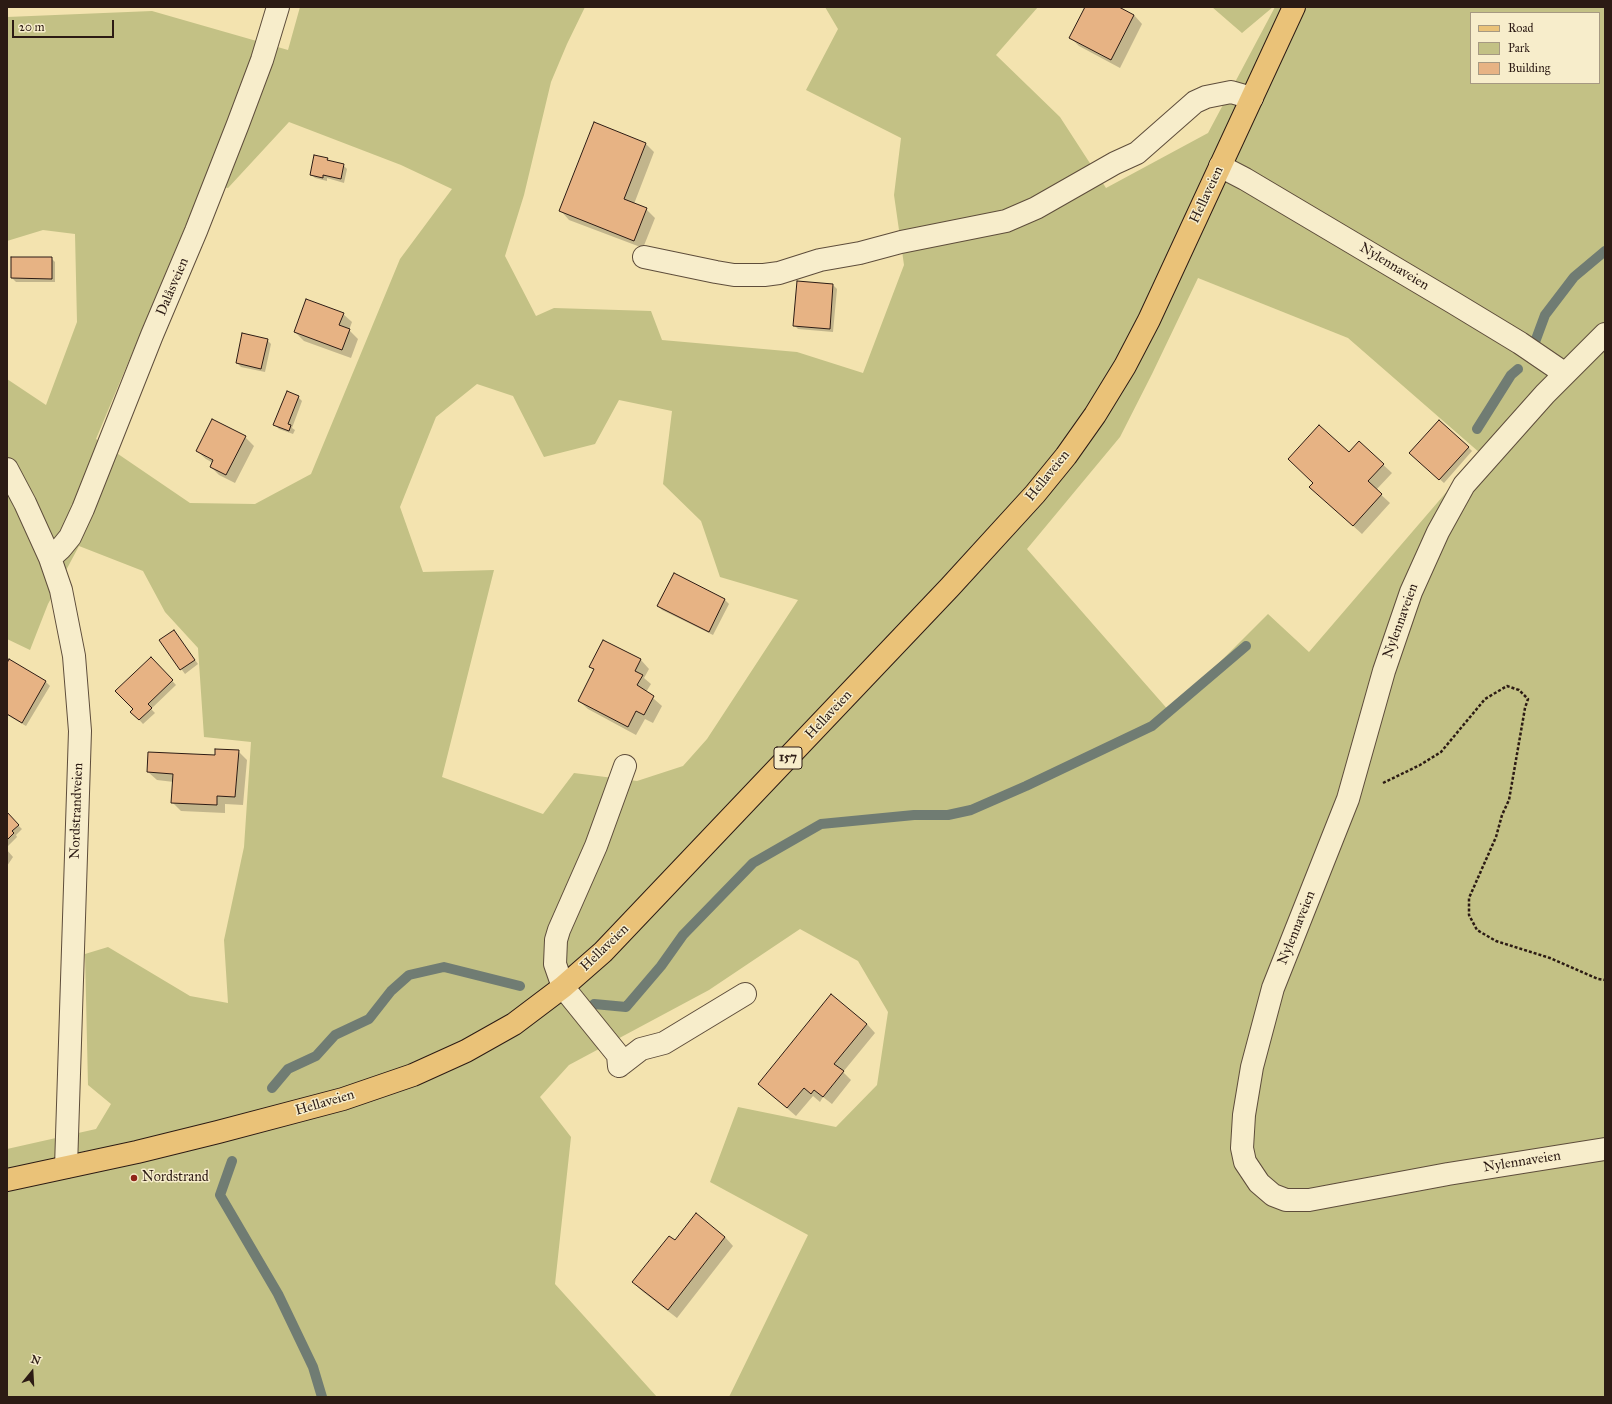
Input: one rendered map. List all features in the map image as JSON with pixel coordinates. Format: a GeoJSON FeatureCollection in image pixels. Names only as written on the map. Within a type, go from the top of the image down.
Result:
{"type":"FeatureCollection","features":[{"type":"Feature","properties":{"kind":"main road","name":"Hellaveien"},"geometry":{"type":"LineString","coordinates":[[7,1180],[210,1134],[335,1101],[413,1075],[466,1051],[514,1024],[563,988],[603,952],[720,831],[950,587],[1035,494],[1061,462],[1095,415],[1125,366],[1149,320],[1294,7]]}},
{"type":"Feature","properties":{"kind":"street","name":"Dalåsveien"},"geometry":{"type":"LineString","coordinates":[[50,558],[70,537],[83,509],[235,132],[262,60],[278,7]]}},
{"type":"Feature","properties":{"kind":"street"},"geometry":{"type":"LineString","coordinates":[[644,257],[734,275],[764,275],[779,273],[820,260],[860,253],[901,242],[1006,221],[1036,208],[1115,163],[1137,153],[1195,102],[1206,97],[1231,92],[1252,98]]}},
{"type":"Feature","properties":{"kind":"street","name":"Nylennaveien"},"geometry":{"type":"LineString","coordinates":[[1220,166],[1245,179],[1454,303],[1520,343],[1564,373]]}},
{"type":"Feature","properties":{"kind":"street","name":"Nylennaveien"},"geometry":{"type":"LineString","coordinates":[[1605,334],[1564,373],[1464,485],[1438,532],[1411,592],[1384,671],[1348,799],[1273,988],[1258,1041],[1244,1115],[1242,1148],[1245,1162],[1258,1183],[1273,1195],[1286,1200],[1309,1200],[1448,1174],[1605,1149]]}},
{"type":"Feature","properties":{"kind":"street","name":"Nordstrandveien"},"geometry":{"type":"LineString","coordinates":[[7,469],[25,503],[50,558],[61,590],[74,656],[80,731],[66,1167]]}},
{"type":"Feature","properties":{"kind":"street"},"geometry":{"type":"LineString","coordinates":[[625,766],[596,846],[556,940],[555,964],[563,988],[618,1055],[620,1066],[641,1049],[664,1043],[745,994]]}},
{"type":"Feature","properties":{"kind":"path"},"geometry":{"type":"LineString","coordinates":[[1348,799],[1420,765],[1441,752],[1485,699],[1507,686],[1519,690],[1528,698],[1509,800],[1502,815],[1496,837],[1469,898],[1469,915],[1477,930],[1496,941],[1550,958],[1598,979],[1605,980]]}},
{"type":"Feature","properties":{"kind":"green space"},"geometry":{"type":"Polygon","coordinates":[[[300,7],[585,7],[551,82],[524,195],[505,256],[536,316],[554,308],[651,311],[662,340],[797,352],[863,373],[904,265],[894,195],[901,138],[806,90],[838,29],[825,7],[1038,7],[996,55],[1060,117],[1106,188],[1208,133],[1275,7],[1605,7],[1605,1397],[729,1397],[808,1235],[710,1182],[738,1107],[836,1127],[877,1085],[888,1012],[858,961],[800,929],[709,990],[569,1065],[540,1097],[571,1137],[555,1284],[657,1397],[7,1397],[7,1149],[96,1129],[111,1104],[88,1085],[85,954],[108,947],[190,996],[228,1003],[224,940],[244,847],[251,742],[204,737],[198,648],[165,612],[143,571],[79,546],[48,604],[30,650],[7,639],[7,379],[46,405],[77,322],[75,234],[43,230],[7,241],[7,17],[152,11],[288,50],[300,7]],[[289,122],[228,188],[203,184],[96,439],[190,503],[255,504],[311,474],[400,259],[452,189],[401,165],[289,122]],[[1198,278],[1120,437],[1027,549],[1170,712],[1268,614],[1309,652],[1480,453],[1348,338],[1198,278]],[[477,384],[436,417],[400,507],[423,572],[494,570],[442,777],[543,814],[574,773],[637,781],[683,766],[707,739],[798,600],[720,577],[701,521],[663,484],[672,411],[619,400],[595,444],[544,457],[513,396],[477,384]]]}},
{"type":"Feature","properties":{"kind":"green space"},"geometry":{"type":"Polygon","coordinates":[[[1212,7],[1273,7],[1242,33],[1212,7]]]}},
{"type":"Feature","properties":{"kind":"building"},"geometry":{"type":"Polygon","coordinates":[[[1085,7],[1119,7],[1134,15],[1111,60],[1069,38],[1085,7]]]}},
{"type":"Feature","properties":{"kind":"building"},"geometry":{"type":"Polygon","coordinates":[[[594,122],[646,143],[624,199],[647,208],[634,241],[559,211],[594,122]]]}},
{"type":"Feature","properties":{"kind":"building"},"geometry":{"type":"Polygon","coordinates":[[[314,155],[344,164],[341,179],[323,175],[323,178],[310,175],[314,155]]]}},
{"type":"Feature","properties":{"kind":"building"},"geometry":{"type":"Polygon","coordinates":[[[11,257],[52,257],[52,279],[11,278],[11,257]]]}},
{"type":"Feature","properties":{"kind":"building"},"geometry":{"type":"Polygon","coordinates":[[[797,281],[833,284],[830,329],[793,326],[797,281]]]}},
{"type":"Feature","properties":{"kind":"building"},"geometry":{"type":"Polygon","coordinates":[[[306,299],[344,313],[339,325],[350,329],[342,350],[294,332],[306,299]]]}},
{"type":"Feature","properties":{"kind":"building"},"geometry":{"type":"Polygon","coordinates":[[[242,333],[268,339],[261,369],[236,363],[242,333]]]}},
{"type":"Feature","properties":{"kind":"building"},"geometry":{"type":"Polygon","coordinates":[[[287,391],[299,396],[288,424],[291,425],[289,431],[273,425],[287,391]]]}},
{"type":"Feature","properties":{"kind":"building"},"geometry":{"type":"Polygon","coordinates":[[[212,419],[246,436],[226,475],[210,467],[213,460],[196,451],[212,419]]]}},
{"type":"Feature","properties":{"kind":"building"},"geometry":{"type":"Polygon","coordinates":[[[1439,420],[1469,447],[1439,480],[1409,453],[1439,420]]]}},
{"type":"Feature","properties":{"kind":"building"},"geometry":{"type":"Polygon","coordinates":[[[1319,425],[1349,452],[1359,441],[1384,464],[1368,481],[1382,494],[1353,526],[1309,487],[1313,483],[1288,459],[1319,425]]]}},
{"type":"Feature","properties":{"kind":"building"},"geometry":{"type":"Polygon","coordinates":[[[674,573],[725,599],[709,632],[657,606],[674,573]]]}},
{"type":"Feature","properties":{"kind":"building"},"geometry":{"type":"Polygon","coordinates":[[[174,630],[195,660],[180,670],[159,640],[174,630]]]}},
{"type":"Feature","properties":{"kind":"building"},"geometry":{"type":"Polygon","coordinates":[[[603,640],[641,659],[635,671],[643,675],[637,685],[654,696],[644,715],[636,711],[628,727],[578,701],[594,669],[589,667],[603,640]]]}},
{"type":"Feature","properties":{"kind":"building"},"geometry":{"type":"Polygon","coordinates":[[[151,657],[173,680],[148,704],[152,708],[139,720],[130,712],[133,709],[115,691],[151,657]]]}},
{"type":"Feature","properties":{"kind":"building"},"geometry":{"type":"Polygon","coordinates":[[[9,659],[46,681],[22,723],[7,714],[7,663],[9,659]]]}},
{"type":"Feature","properties":{"kind":"building"},"geometry":{"type":"Polygon","coordinates":[[[215,749],[239,750],[235,797],[217,796],[217,805],[171,803],[173,774],[147,772],[148,752],[215,755],[215,749]]]}},
{"type":"Feature","properties":{"kind":"building"},"geometry":{"type":"Polygon","coordinates":[[[7,812],[19,825],[12,831],[14,833],[7,840],[7,812]]]}},
{"type":"Feature","properties":{"kind":"building"},"geometry":{"type":"Polygon","coordinates":[[[831,994],[867,1024],[834,1064],[844,1071],[823,1097],[814,1090],[811,1094],[804,1088],[787,1108],[758,1084],[831,994]]]}},
{"type":"Feature","properties":{"kind":"building"},"geometry":{"type":"Polygon","coordinates":[[[696,1213],[725,1237],[668,1310],[632,1282],[669,1236],[675,1240],[696,1213]]]}},
{"type":"Feature","properties":{"kind":"waterway"},"geometry":{"type":"LineString","coordinates":[[1535,342],[1545,315],[1574,277],[1605,251]]}},
{"type":"Feature","properties":{"kind":"waterway"},"geometry":{"type":"LineString","coordinates":[[1477,429],[1511,375],[1518,369]]}},
{"type":"Feature","properties":{"kind":"waterway"},"geometry":{"type":"LineString","coordinates":[[594,1004],[626,1007],[661,966],[683,935],[753,863],[821,824],[914,815],[948,815],[971,810],[1026,786],[1152,726],[1246,646]]}},
{"type":"Feature","properties":{"kind":"waterway"},"geometry":{"type":"LineString","coordinates":[[272,1088],[288,1069],[316,1056],[335,1035],[369,1019],[391,991],[409,975],[444,967],[520,986]]}},
{"type":"Feature","properties":{"kind":"waterway"},"geometry":{"type":"LineString","coordinates":[[232,1161],[220,1195],[278,1294],[313,1367],[322,1397]]}},
{"type":"Feature","properties":{"kind":"place","name":"Nordstrand"},"geometry":{"type":"Point","coordinates":[134,1178]}}]}
